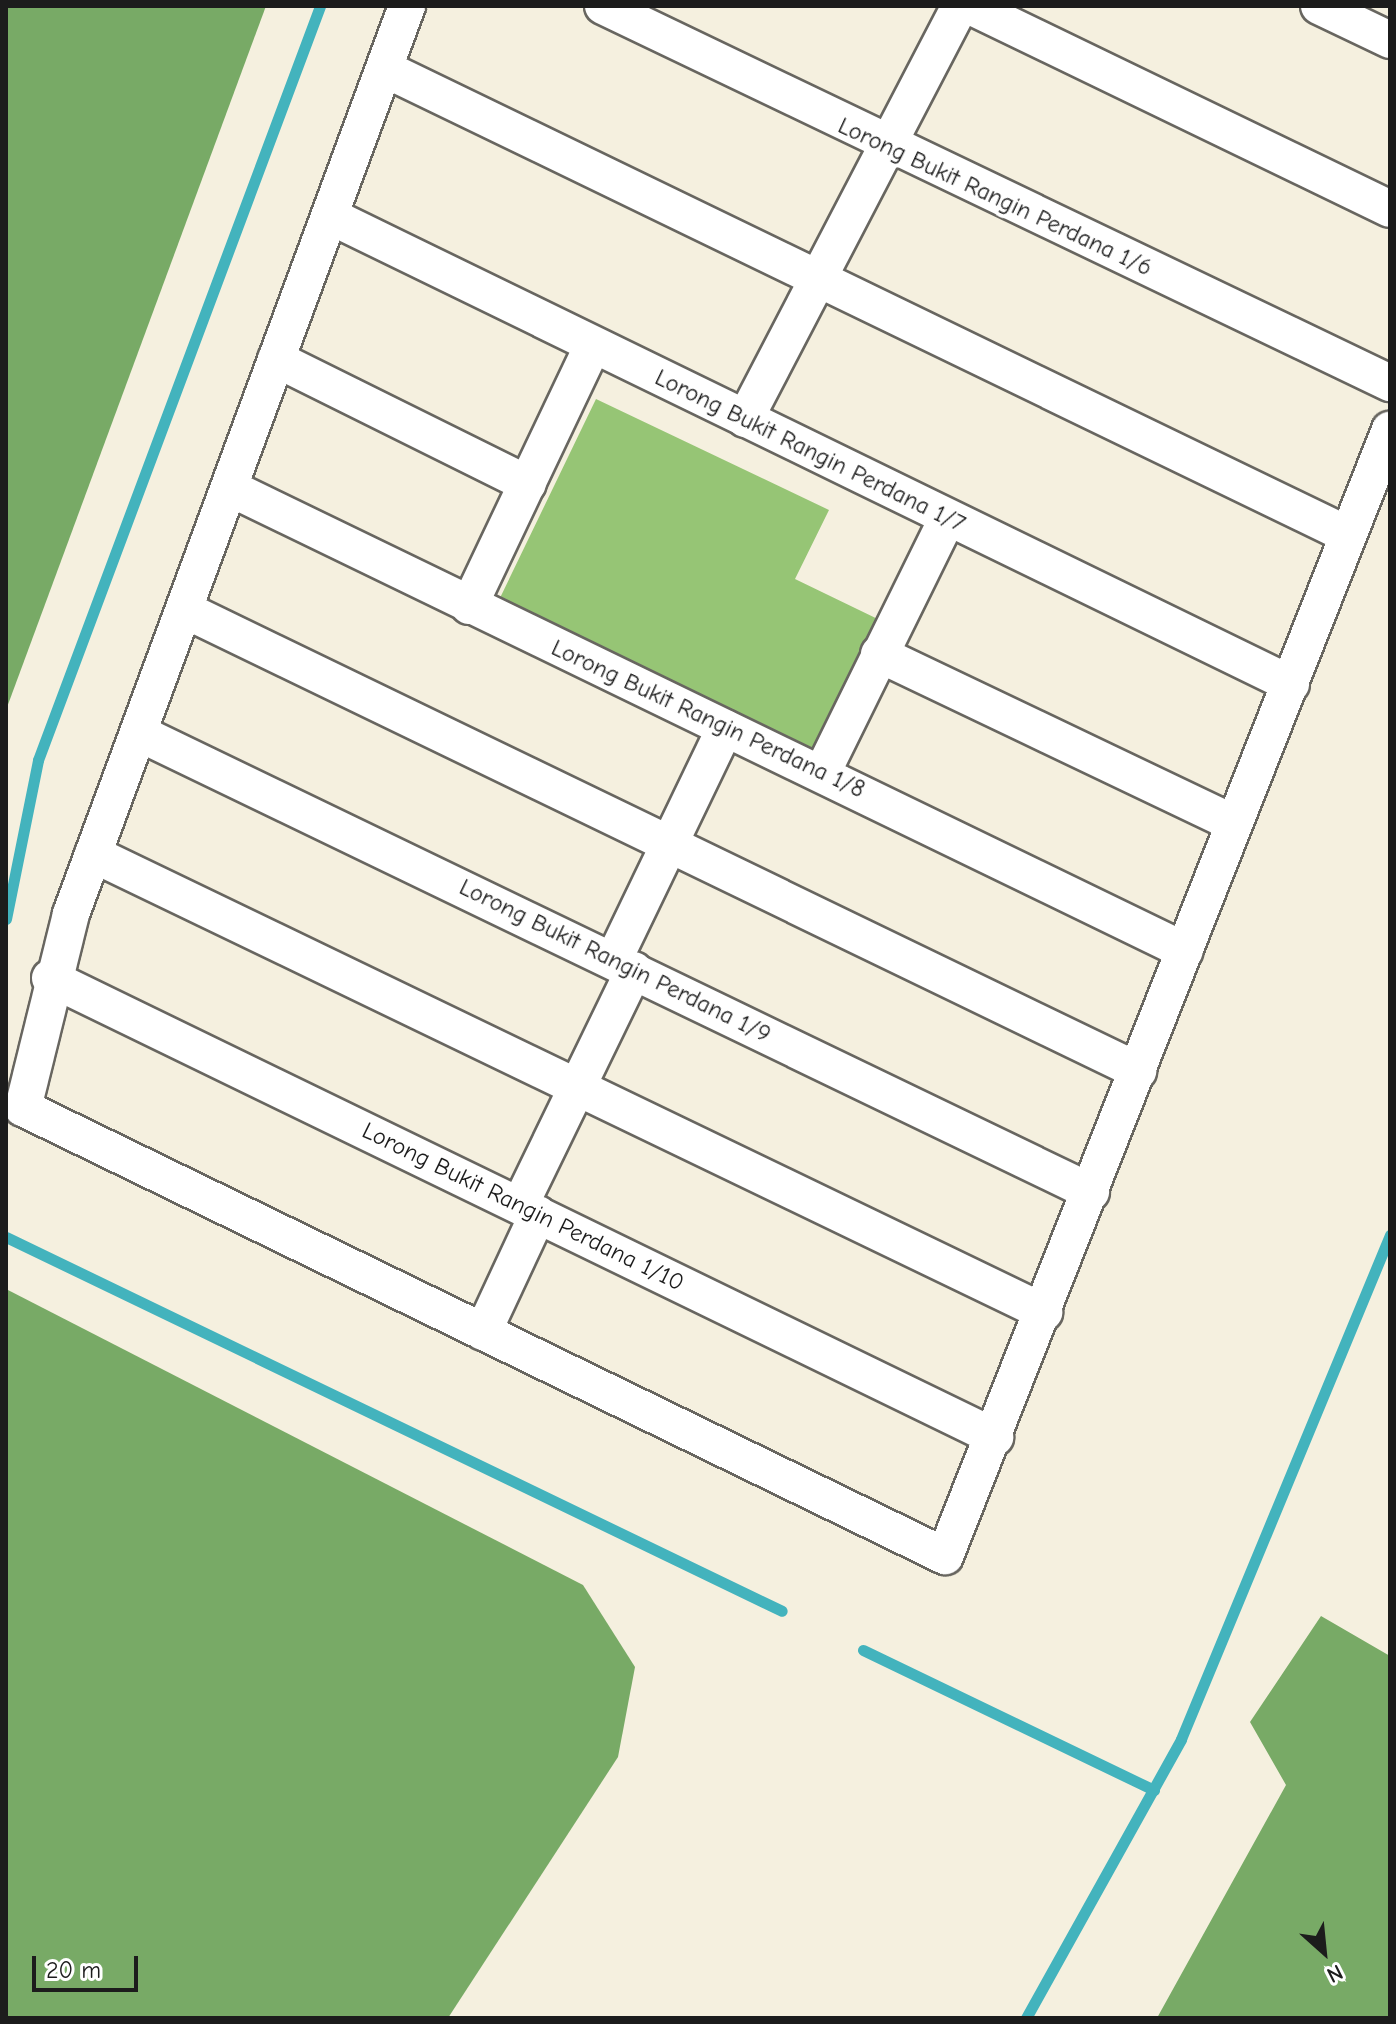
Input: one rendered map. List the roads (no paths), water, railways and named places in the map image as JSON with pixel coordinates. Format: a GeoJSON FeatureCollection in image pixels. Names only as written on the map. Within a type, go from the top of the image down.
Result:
{"type":"FeatureCollection","features":[{"type":"Feature","properties":{"kind":"street"},"geometry":{"type":"LineString","coordinates":[[407,6],[93,854],[50,978],[23,1108],[945,1556],[995,1437],[1390,430]]}},
{"type":"Feature","properties":{"kind":"street","name":"Lorong Bukit Rangin Perdana 1/6"},"geometry":{"type":"LineString","coordinates":[[603,6],[889,147],[1390,383]]}},
{"type":"Feature","properties":{"kind":"street"},"geometry":{"type":"LineString","coordinates":[[745,419],[812,279],[889,147],[960,6]]}},
{"type":"Feature","properties":{"kind":"street"},"geometry":{"type":"LineString","coordinates":[[970,6],[1390,209]]}},
{"type":"Feature","properties":{"kind":"street"},"geometry":{"type":"LineString","coordinates":[[1319,6],[1390,40]]}},
{"type":"Feature","properties":{"kind":"street"},"geometry":{"type":"LineString","coordinates":[[385,69],[812,279],[1348,535]]}},
{"type":"Feature","properties":{"kind":"street","name":"Lorong Bukit Rangin Perdana 1/7"},"geometry":{"type":"LineString","coordinates":[[330,216],[1291,684]]}},
{"type":"Feature","properties":{"kind":"street"},"geometry":{"type":"LineString","coordinates":[[469,606],[593,345]]}},
{"type":"Feature","properties":{"kind":"street"},"geometry":{"type":"LineString","coordinates":[[276,359],[528,484]]}},
{"type":"Feature","properties":{"kind":"street","name":"Lorong Bukit Rangin Perdana 1/8"},"geometry":{"type":"LineString","coordinates":[[230,488],[1185,951]]}},
{"type":"Feature","properties":{"kind":"street"},"geometry":{"type":"LineString","coordinates":[[822,773],[947,519]]}},
{"type":"Feature","properties":{"kind":"street"},"geometry":{"type":"LineString","coordinates":[[185,610],[1138,1071]]}},
{"type":"Feature","properties":{"kind":"street"},"geometry":{"type":"LineString","coordinates":[[879,654],[1234,823]]}},
{"type":"Feature","properties":{"kind":"street"},"geometry":{"type":"LineString","coordinates":[[483,1332],[670,842],[725,728]]}},
{"type":"Feature","properties":{"kind":"street","name":"Lorong Bukit Rangin Perdana 1/9"},"geometry":{"type":"LineString","coordinates":[[139,733],[624,964],[1091,1192]]}},
{"type":"Feature","properties":{"kind":"street"},"geometry":{"type":"LineString","coordinates":[[93,854],[1044,1312]]}},
{"type":"Feature","properties":{"kind":"street","name":"Lorong Bukit Rangin Perdana 1/10"},"geometry":{"type":"LineString","coordinates":[[50,978],[995,1437]]}},
{"type":"Feature","properties":{"kind":"waterway"},"geometry":{"type":"LineString","coordinates":[[6,919],[38,760],[320,6]]}},
{"type":"Feature","properties":{"kind":"waterway"},"geometry":{"type":"LineString","coordinates":[[1026,2018],[1181,1739],[1390,1235]]}},
{"type":"Feature","properties":{"kind":"waterway"},"geometry":{"type":"LineString","coordinates":[[6,1237],[782,1611]]}},
{"type":"Feature","properties":{"kind":"waterway"},"geometry":{"type":"LineString","coordinates":[[863,1650],[1154,1790]]}}]}
